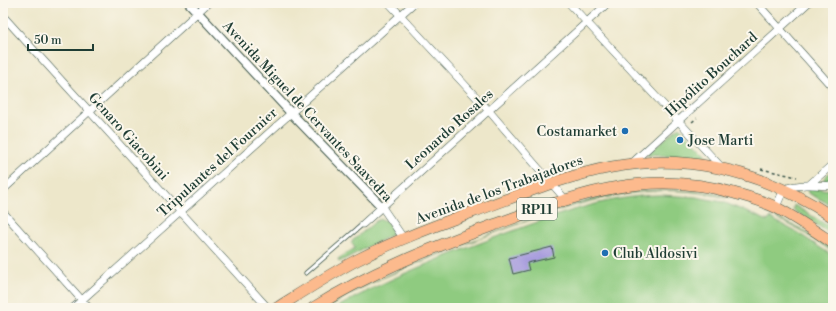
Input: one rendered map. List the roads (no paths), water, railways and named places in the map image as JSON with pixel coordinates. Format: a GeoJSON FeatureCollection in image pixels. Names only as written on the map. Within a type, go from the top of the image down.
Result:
{"type":"FeatureCollection","features":[{"type":"Feature","properties":{"kind":"main road","name":"Avenida de los Trabajadores"},"geometry":{"type":"LineString","coordinates":[[277,308],[358,259],[404,239],[553,182],[593,171],[632,164],[678,163],[723,169],[743,174],[784,189],[833,218]]}},
{"type":"Feature","properties":{"kind":"main road","name":"RP11"},"geometry":{"type":"LineString","coordinates":[[313,308],[349,286],[392,265],[565,199],[623,185],[664,183],[719,189],[776,207],[833,243]]}},
{"type":"Feature","properties":{"kind":"street","name":"Avenida Miguel de Cervantes Saavedra"},"geometry":{"type":"LineString","coordinates":[[189,3],[291,113],[382,207],[404,239]]}},
{"type":"Feature","properties":{"kind":"street"},"geometry":{"type":"LineString","coordinates":[[3,190],[208,3]]}},
{"type":"Feature","properties":{"kind":"street"},"geometry":{"type":"LineString","coordinates":[[389,3],[489,110],[553,182],[565,199]]}},
{"type":"Feature","properties":{"kind":"street","name":"Tripulantes del Fournier"},"geometry":{"type":"LineString","coordinates":[[73,308],[414,3]]}},
{"type":"Feature","properties":{"kind":"street"},"geometry":{"type":"LineString","coordinates":[[569,3],[723,169]]}},
{"type":"Feature","properties":{"kind":"street","name":"Leonardo Rosales"},"geometry":{"type":"LineString","coordinates":[[363,224],[608,3]]}},
{"type":"Feature","properties":{"kind":"street"},"geometry":{"type":"LineString","coordinates":[[757,3],[833,88]]}},
{"type":"Feature","properties":{"kind":"street","name":"Hipólito Bouchard"},"geometry":{"type":"LineString","coordinates":[[632,164],[808,3]]}},
{"type":"Feature","properties":{"kind":"street","name":"Genaro Giacobini"},"geometry":{"type":"LineString","coordinates":[[3,16],[268,308]]}},
{"type":"Feature","properties":{"kind":"street"},"geometry":{"type":"LineString","coordinates":[[810,184],[833,164]]}},
{"type":"Feature","properties":{"kind":"street"},"geometry":{"type":"LineString","coordinates":[[776,207],[784,189],[810,184],[833,186]]}},
{"type":"Feature","properties":{"kind":"street"},"geometry":{"type":"LineString","coordinates":[[3,212],[89,308]]}},
{"type":"Feature","properties":{"kind":"lane","name":"Leonardo Rosales"},"geometry":{"type":"LineString","coordinates":[[306,273],[363,224]]}},
{"type":"Feature","properties":{"kind":"place","name":"Costamarket"},"geometry":{"type":"Point","coordinates":[625,131]}},
{"type":"Feature","properties":{"kind":"place","name":"Jose Marti"},"geometry":{"type":"Point","coordinates":[680,140]}},
{"type":"Feature","properties":{"kind":"place","name":"Club Aldosivi"},"geometry":{"type":"Point","coordinates":[605,253]}}]}
